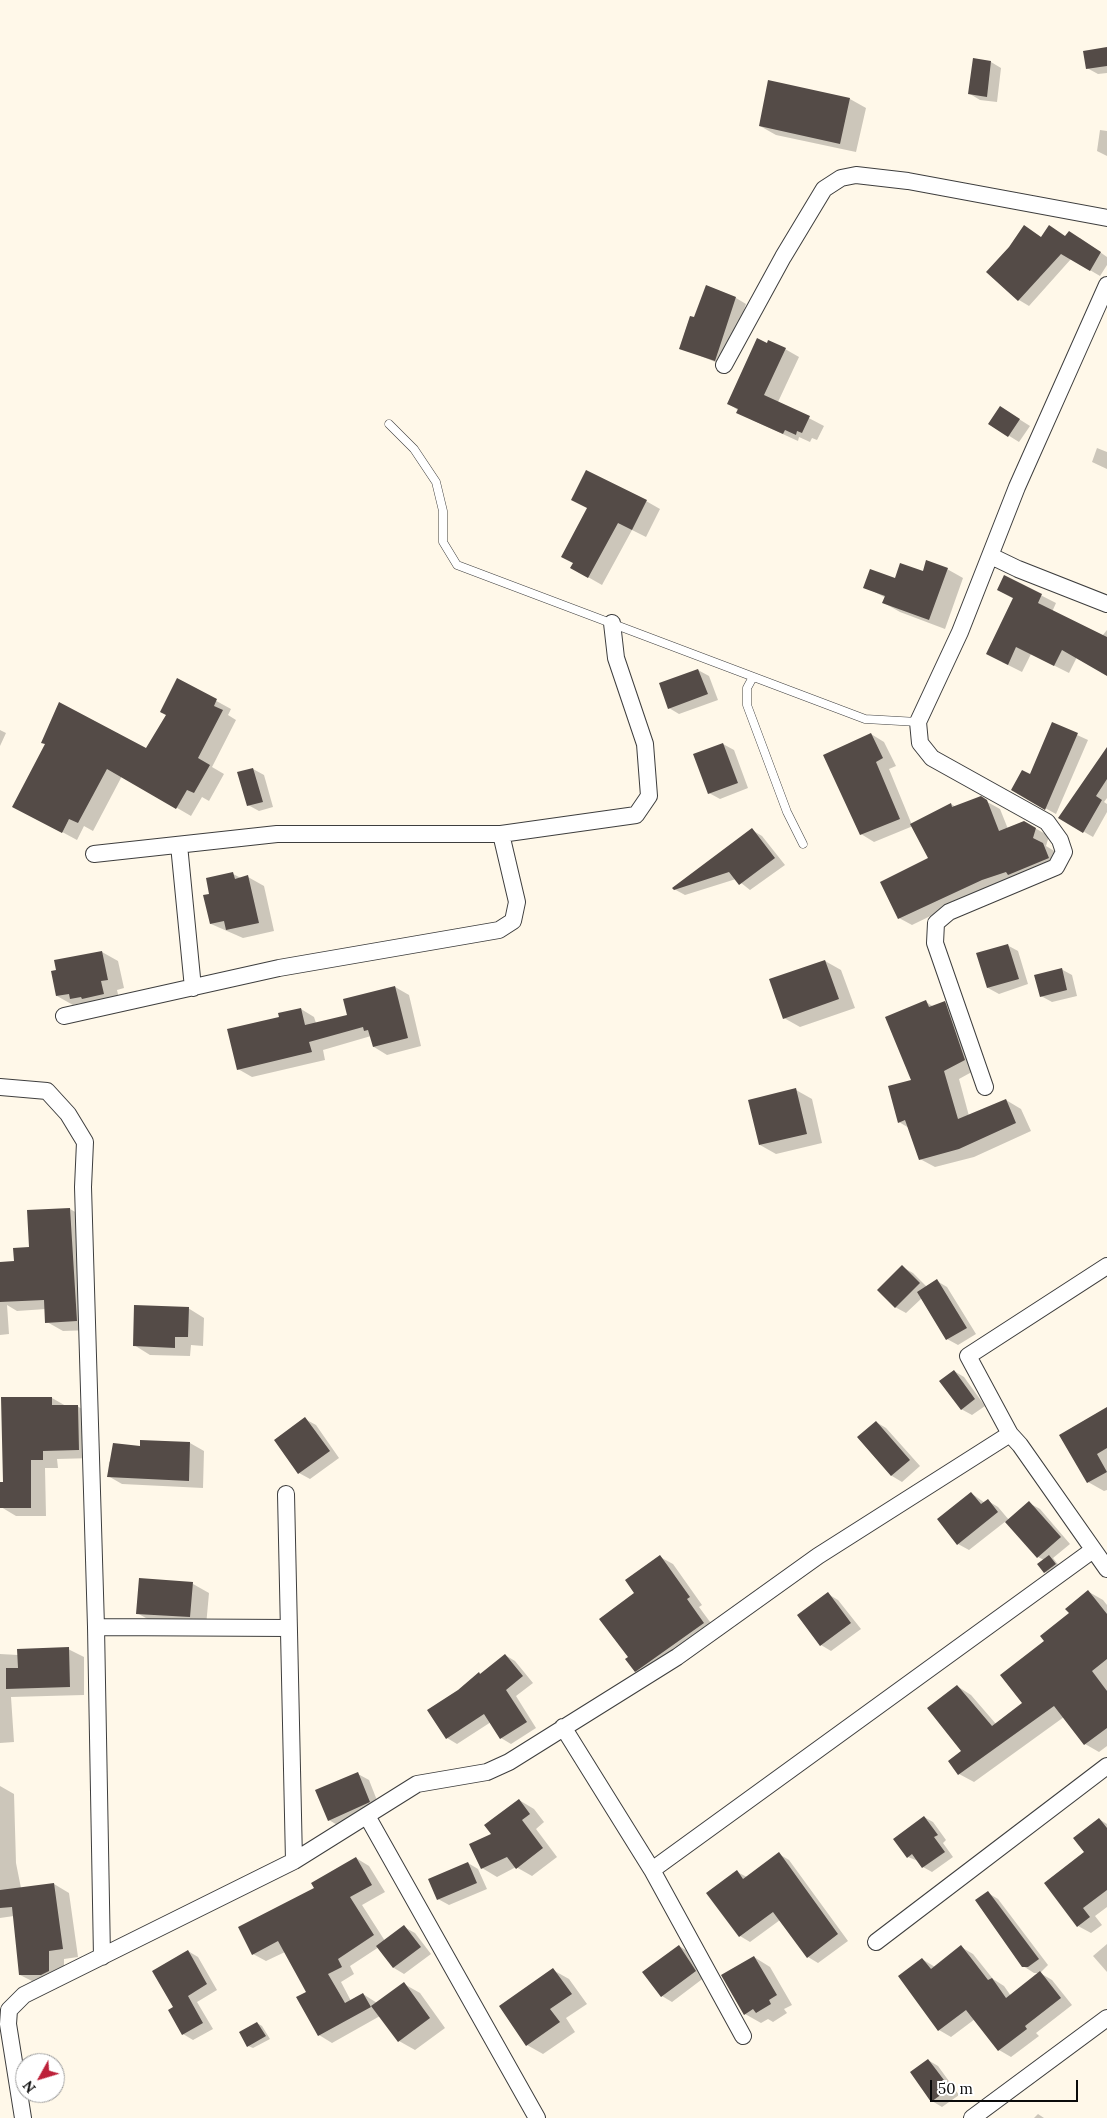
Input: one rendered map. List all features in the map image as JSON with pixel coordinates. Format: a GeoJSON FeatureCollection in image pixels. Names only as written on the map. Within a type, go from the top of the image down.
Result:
{"type":"FeatureCollection","features":[{"type":"Feature","properties":{"kind":"street"},"geometry":{"type":"LineString","coordinates":[[724,365],[783,257],[824,189],[841,178],[856,175],[908,181],[1107,218]]}},
{"type":"Feature","properties":{"kind":"street"},"geometry":{"type":"LineString","coordinates":[[985,1087],[935,943],[936,923],[949,912],[1056,867],[1064,852],[1060,840],[1047,822],[932,758],[920,743],[918,722],[960,632],[1017,487],[1107,285]]}},
{"type":"Feature","properties":{"kind":"street"},"geometry":{"type":"LineString","coordinates":[[991,556],[1018,569],[1107,604]]}},
{"type":"Feature","properties":{"kind":"street"},"geometry":{"type":"LineString","coordinates":[[94,854],[277,834],[501,834],[636,815],[649,796],[646,744],[616,658],[612,623]]}},
{"type":"Feature","properties":{"kind":"street"},"geometry":{"type":"LineString","coordinates":[[64,1016],[279,968],[499,930],[512,921],[516,902],[501,834]]}},
{"type":"Feature","properties":{"kind":"street"},"geometry":{"type":"LineString","coordinates":[[179,845],[193,988]]}},
{"type":"Feature","properties":{"kind":"street"},"geometry":{"type":"LineString","coordinates":[[0,1087],[47,1091],[68,1114],[84,1142],[82,1187],[96,1627],[102,1957]]}},
{"type":"Feature","properties":{"kind":"street"},"geometry":{"type":"LineString","coordinates":[[1107,1266],[968,1356],[1010,1434],[1020,1445],[1107,1569]]}},
{"type":"Feature","properties":{"kind":"street"},"geometry":{"type":"LineString","coordinates":[[23,2118],[4,2017],[24,1995],[294,1861],[421,1782],[487,1772],[509,1762],[677,1657],[826,1550],[1010,1434]]}},
{"type":"Feature","properties":{"kind":"street"},"geometry":{"type":"LineString","coordinates":[[286,1494],[294,1861]]}},
{"type":"Feature","properties":{"kind":"street"},"geometry":{"type":"LineString","coordinates":[[652,1870],[1093,1550]]}},
{"type":"Feature","properties":{"kind":"street"},"geometry":{"type":"LineString","coordinates":[[96,1627],[289,1628]]}},
{"type":"Feature","properties":{"kind":"street"},"geometry":{"type":"LineString","coordinates":[[564,1727],[652,1870],[742,2036]]}},
{"type":"Feature","properties":{"kind":"street"},"geometry":{"type":"LineString","coordinates":[[876,1942],[1107,1766]]}},
{"type":"Feature","properties":{"kind":"street"},"geometry":{"type":"LineString","coordinates":[[367,1816],[537,2118]]}},
{"type":"Feature","properties":{"kind":"street"},"geometry":{"type":"LineString","coordinates":[[972,2118],[1107,2018]]}},
{"type":"Feature","properties":{"kind":"lane"},"geometry":{"type":"LineString","coordinates":[[390,424],[414,449],[436,482],[443,511],[443,542],[457,565],[865,719],[918,722]]}},
{"type":"Feature","properties":{"kind":"lane"},"geometry":{"type":"LineString","coordinates":[[754,677],[747,688],[747,705],[787,812],[803,844]]}},
{"type":"Feature","properties":{"kind":"building"},"geometry":{"type":"Polygon","coordinates":[[[1107,47],[1107,66],[1086,69],[1083,51],[1107,47]]]}},
{"type":"Feature","properties":{"kind":"building"},"geometry":{"type":"Polygon","coordinates":[[[973,58],[991,61],[987,97],[968,94],[973,58]]]}},
{"type":"Feature","properties":{"kind":"building"},"geometry":{"type":"Polygon","coordinates":[[[768,80],[850,98],[840,144],[759,126],[768,80]]]}},
{"type":"Feature","properties":{"kind":"building"},"geometry":{"type":"Polygon","coordinates":[[[1024,225],[1041,237],[1049,225],[1065,236],[1069,231],[1101,252],[1090,271],[1061,254],[1018,301],[986,272],[1009,247],[1024,225]]]}},
{"type":"Feature","properties":{"kind":"building"},"geometry":{"type":"Polygon","coordinates":[[[706,285],[736,297],[715,361],[679,349],[690,316],[694,317],[706,285]]]}},
{"type":"Feature","properties":{"kind":"building"},"geometry":{"type":"Polygon","coordinates":[[[757,338],[767,343],[768,340],[786,348],[764,395],[810,416],[802,433],[797,431],[796,435],[785,430],[783,434],[736,413],[738,409],[727,404],[757,338]]]}},
{"type":"Feature","properties":{"kind":"building"},"geometry":{"type":"Polygon","coordinates":[[[1000,406],[1020,419],[1008,437],[988,424],[1000,406]]]}},
{"type":"Feature","properties":{"kind":"building"},"geometry":{"type":"Polygon","coordinates":[[[586,470],[647,500],[632,530],[618,523],[588,578],[570,568],[573,563],[561,557],[587,508],[571,500],[586,470]]]}},
{"type":"Feature","properties":{"kind":"building"},"geometry":{"type":"Polygon","coordinates":[[[926,560],[948,568],[929,620],[882,603],[885,596],[863,588],[870,569],[895,578],[900,563],[923,571],[926,560]]]}},
{"type":"Feature","properties":{"kind":"building"},"geometry":{"type":"Polygon","coordinates":[[[1004,575],[1042,594],[1038,603],[1107,637],[1107,676],[1062,650],[1054,666],[1016,647],[1008,665],[986,654],[1013,598],[997,590],[1004,575]]]}},
{"type":"Feature","properties":{"kind":"building"},"geometry":{"type":"Polygon","coordinates":[[[698,669],[708,694],[668,709],[659,683],[698,669]]]}},
{"type":"Feature","properties":{"kind":"building"},"geometry":{"type":"Polygon","coordinates":[[[177,678],[217,699],[214,706],[223,710],[198,758],[210,765],[194,793],[187,790],[176,809],[107,769],[78,823],[69,819],[62,833],[12,807],[45,744],[41,743],[59,702],[146,748],[166,715],[160,712],[177,678]]]}},
{"type":"Feature","properties":{"kind":"building"},"geometry":{"type":"Polygon","coordinates":[[[1052,722],[1078,733],[1045,810],[1011,790],[1022,770],[1030,774],[1052,722]]]}},
{"type":"Feature","properties":{"kind":"building"},"geometry":{"type":"Polygon","coordinates":[[[871,733],[883,758],[876,762],[900,819],[860,835],[823,755],[871,733]]]}},
{"type":"Feature","properties":{"kind":"building"},"geometry":{"type":"Polygon","coordinates":[[[723,743],[738,783],[708,794],[693,754],[723,743]]]}},
{"type":"Feature","properties":{"kind":"building"},"geometry":{"type":"Polygon","coordinates":[[[1107,747],[1107,779],[1096,796],[1102,800],[1083,833],[1058,818],[1107,747]]]}},
{"type":"Feature","properties":{"kind":"building"},"geometry":{"type":"Polygon","coordinates":[[[253,768],[263,802],[247,806],[237,772],[253,768]]]}},
{"type":"Feature","properties":{"kind":"building"},"geometry":{"type":"Polygon","coordinates":[[[981,796],[987,800],[999,831],[1024,821],[1036,828],[1033,838],[1043,843],[1049,858],[1008,875],[1006,872],[982,880],[898,919],[880,882],[928,858],[910,824],[951,803],[952,807],[981,796]]]}},
{"type":"Feature","properties":{"kind":"building"},"geometry":{"type":"Polygon","coordinates":[[[752,828],[775,858],[739,885],[729,872],[674,890],[672,888],[752,828]]]}},
{"type":"Feature","properties":{"kind":"building"},"geometry":{"type":"Polygon","coordinates":[[[233,872],[235,879],[248,875],[259,923],[226,930],[224,921],[210,924],[203,895],[209,894],[206,878],[233,872]]]}},
{"type":"Feature","properties":{"kind":"building"},"geometry":{"type":"Polygon","coordinates":[[[1008,944],[1019,979],[987,988],[976,953],[1008,944]]]}},
{"type":"Feature","properties":{"kind":"building"},"geometry":{"type":"Polygon","coordinates":[[[102,951],[108,980],[101,981],[104,994],[82,999],[81,997],[70,999],[69,994],[56,996],[51,971],[56,970],[54,960],[102,951]]]}},
{"type":"Feature","properties":{"kind":"building"},"geometry":{"type":"Polygon","coordinates":[[[825,960],[839,999],[783,1019],[769,979],[825,960]]]}},
{"type":"Feature","properties":{"kind":"building"},"geometry":{"type":"Polygon","coordinates":[[[1062,968],[1067,990],[1040,997],[1034,975],[1062,968]]]}},
{"type":"Feature","properties":{"kind":"building"},"geometry":{"type":"Polygon","coordinates":[[[395,986],[408,1038],[373,1047],[368,1030],[364,1031],[363,1027],[309,1042],[312,1052],[237,1070],[227,1029],[279,1017],[278,1013],[301,1008],[305,1025],[347,1015],[343,999],[395,986]]]}},
{"type":"Feature","properties":{"kind":"building"},"geometry":{"type":"Polygon","coordinates":[[[926,1000],[929,1007],[945,1001],[965,1060],[944,1071],[958,1119],[1006,1099],[1016,1123],[959,1149],[919,1160],[905,1120],[898,1123],[888,1086],[911,1080],[885,1017],[926,1000]]]}},
{"type":"Feature","properties":{"kind":"building"},"geometry":{"type":"Polygon","coordinates":[[[796,1088],[807,1134],[759,1145],[748,1100],[796,1088]]]}},
{"type":"Feature","properties":{"kind":"building"},"geometry":{"type":"Polygon","coordinates":[[[70,1208],[77,1321],[45,1323],[44,1300],[0,1302],[0,1262],[14,1261],[13,1248],[29,1247],[27,1210],[70,1208]]]}},
{"type":"Feature","properties":{"kind":"building"},"geometry":{"type":"Polygon","coordinates":[[[902,1265],[920,1283],[895,1308],[877,1290],[902,1265]]]}},
{"type":"Feature","properties":{"kind":"building"},"geometry":{"type":"Polygon","coordinates":[[[937,1279],[967,1328],[946,1340],[917,1292],[937,1279]]]}},
{"type":"Feature","properties":{"kind":"building"},"geometry":{"type":"Polygon","coordinates":[[[134,1305],[189,1307],[188,1337],[175,1337],[175,1348],[133,1346],[134,1305]]]}},
{"type":"Feature","properties":{"kind":"building"},"geometry":{"type":"Polygon","coordinates":[[[954,1370],[975,1399],[961,1410],[939,1381],[954,1370]]]}},
{"type":"Feature","properties":{"kind":"building"},"geometry":{"type":"Polygon","coordinates":[[[1,1397],[52,1397],[52,1405],[78,1405],[79,1450],[43,1451],[43,1460],[31,1460],[31,1508],[0,1508],[0,1482],[3,1482],[1,1397]]]}},
{"type":"Feature","properties":{"kind":"building"},"geometry":{"type":"Polygon","coordinates":[[[1107,1407],[1107,1448],[1097,1454],[1107,1472],[1087,1483],[1059,1435],[1107,1407]]]}},
{"type":"Feature","properties":{"kind":"building"},"geometry":{"type":"Polygon","coordinates":[[[305,1417],[330,1451],[298,1474],[274,1440],[305,1417]]]}},
{"type":"Feature","properties":{"kind":"building"},"geometry":{"type":"Polygon","coordinates":[[[876,1421],[910,1460],[891,1476],[857,1437],[876,1421]]]}},
{"type":"Feature","properties":{"kind":"building"},"geometry":{"type":"Polygon","coordinates":[[[140,1440],[190,1442],[189,1481],[107,1477],[113,1443],[140,1446],[140,1440]]]}},
{"type":"Feature","properties":{"kind":"building"},"geometry":{"type":"Polygon","coordinates":[[[971,1492],[981,1504],[988,1499],[998,1512],[957,1545],[937,1519],[971,1492]]]}},
{"type":"Feature","properties":{"kind":"building"},"geometry":{"type":"Polygon","coordinates":[[[1029,1501],[1061,1537],[1037,1558],[1005,1522],[1029,1501]]]}},
{"type":"Feature","properties":{"kind":"building"},"geometry":{"type":"Polygon","coordinates":[[[660,1555],[690,1597],[687,1599],[704,1623],[635,1672],[625,1659],[628,1657],[599,1619],[634,1593],[625,1580],[660,1555]]]}},
{"type":"Feature","properties":{"kind":"building"},"geometry":{"type":"Polygon","coordinates":[[[1049,1555],[1056,1564],[1044,1573],[1037,1564],[1049,1555]]]}},
{"type":"Feature","properties":{"kind":"building"},"geometry":{"type":"Polygon","coordinates":[[[139,1578],[193,1582],[190,1617],[136,1614],[139,1578]]]}},
{"type":"Feature","properties":{"kind":"building"},"geometry":{"type":"Polygon","coordinates":[[[1088,1590],[1107,1614],[1107,1659],[1092,1671],[1107,1691],[1107,1728],[1084,1745],[1054,1706],[958,1775],[948,1761],[961,1751],[927,1708],[957,1685],[992,1726],[1022,1703],[1000,1675],[1044,1641],[1040,1636],[1069,1613],[1065,1609],[1088,1590]]]}},
{"type":"Feature","properties":{"kind":"building"},"geometry":{"type":"Polygon","coordinates":[[[828,1592],[851,1623],[820,1646],[797,1615],[828,1592]]]}},
{"type":"Feature","properties":{"kind":"building"},"geometry":{"type":"Polygon","coordinates":[[[69,1647],[70,1687],[6,1689],[6,1668],[18,1668],[17,1649],[69,1647]]]}},
{"type":"Feature","properties":{"kind":"building"},"geometry":{"type":"Polygon","coordinates":[[[505,1654],[523,1676],[506,1690],[527,1722],[500,1739],[484,1714],[446,1739],[427,1710],[458,1690],[479,1672],[480,1674],[505,1654]]]}},
{"type":"Feature","properties":{"kind":"building"},"geometry":{"type":"Polygon","coordinates":[[[358,1772],[370,1802],[328,1821],[315,1790],[358,1772]]]}},
{"type":"Feature","properties":{"kind":"building"},"geometry":{"type":"Polygon","coordinates":[[[519,1799],[530,1814],[522,1820],[543,1848],[516,1869],[507,1857],[481,1869],[469,1844],[491,1834],[484,1825],[519,1799]]]}},
{"type":"Feature","properties":{"kind":"building"},"geometry":{"type":"Polygon","coordinates":[[[924,1816],[938,1835],[934,1837],[945,1852],[922,1868],[912,1854],[907,1858],[893,1839],[924,1816]]]}},
{"type":"Feature","properties":{"kind":"building"},"geometry":{"type":"Polygon","coordinates":[[[1099,1818],[1107,1828],[1107,1890],[1083,1908],[1090,1917],[1077,1927],[1044,1883],[1084,1852],[1073,1838],[1099,1818]]]}},
{"type":"Feature","properties":{"kind":"building"},"geometry":{"type":"Polygon","coordinates":[[[779,1852],[838,1934],[807,1958],[773,1912],[739,1937],[706,1893],[737,1870],[743,1879],[779,1852]]]}},
{"type":"Feature","properties":{"kind":"building"},"geometry":{"type":"Polygon","coordinates":[[[356,1857],[372,1885],[350,1897],[374,1935],[338,1959],[342,1967],[328,1974],[345,2003],[363,1993],[371,2007],[318,2036],[296,1997],[306,1992],[278,1941],[252,1955],[238,1927],[314,1888],[311,1883],[356,1857]]]}},
{"type":"Feature","properties":{"kind":"building"},"geometry":{"type":"Polygon","coordinates":[[[468,1862],[477,1883],[437,1900],[428,1879],[468,1862]]]}},
{"type":"Feature","properties":{"kind":"building"},"geometry":{"type":"Polygon","coordinates":[[[54,1883],[63,1949],[49,1951],[49,1971],[41,1975],[19,1975],[12,1907],[0,1908],[0,1890],[54,1883]]]}},
{"type":"Feature","properties":{"kind":"building"},"geometry":{"type":"Polygon","coordinates":[[[988,1891],[1039,1959],[1028,1967],[1022,1967],[975,1900],[988,1891]]]}},
{"type":"Feature","properties":{"kind":"building"},"geometry":{"type":"Polygon","coordinates":[[[404,1925],[421,1947],[393,1968],[376,1946],[404,1925]]]}},
{"type":"Feature","properties":{"kind":"building"},"geometry":{"type":"Polygon","coordinates":[[[679,1945],[696,1971],[661,1997],[642,1972],[679,1945]]]}},
{"type":"Feature","properties":{"kind":"building"},"geometry":{"type":"Polygon","coordinates":[[[961,1945],[988,1980],[992,1978],[1006,1998],[1040,1971],[1061,1998],[1025,2026],[1027,2029],[998,2051],[966,2010],[938,2031],[898,1976],[922,1958],[931,1969],[961,1945]]]}},
{"type":"Feature","properties":{"kind":"building"},"geometry":{"type":"Polygon","coordinates":[[[188,1950],[207,1984],[188,1996],[203,2023],[182,2035],[168,2010],[173,2007],[152,1971],[188,1950]]]}},
{"type":"Feature","properties":{"kind":"building"},"geometry":{"type":"Polygon","coordinates":[[[754,1956],[777,1995],[769,2000],[771,2004],[756,2013],[753,2009],[744,2015],[721,1975],[754,1956]]]}},
{"type":"Feature","properties":{"kind":"building"},"geometry":{"type":"Polygon","coordinates":[[[553,1968],[572,1994],[550,2009],[560,2022],[526,2046],[499,2006],[553,1968]]]}},
{"type":"Feature","properties":{"kind":"building"},"geometry":{"type":"Polygon","coordinates":[[[404,1982],[430,2018],[398,2042],[371,2006],[404,1982]]]}},
{"type":"Feature","properties":{"kind":"building"},"geometry":{"type":"Polygon","coordinates":[[[257,2022],[266,2036],[247,2047],[239,2032],[257,2022]]]}},
{"type":"Feature","properties":{"kind":"building"},"geometry":{"type":"Polygon","coordinates":[[[928,2059],[950,2088],[931,2102],[910,2072],[928,2059]]]}}]}
